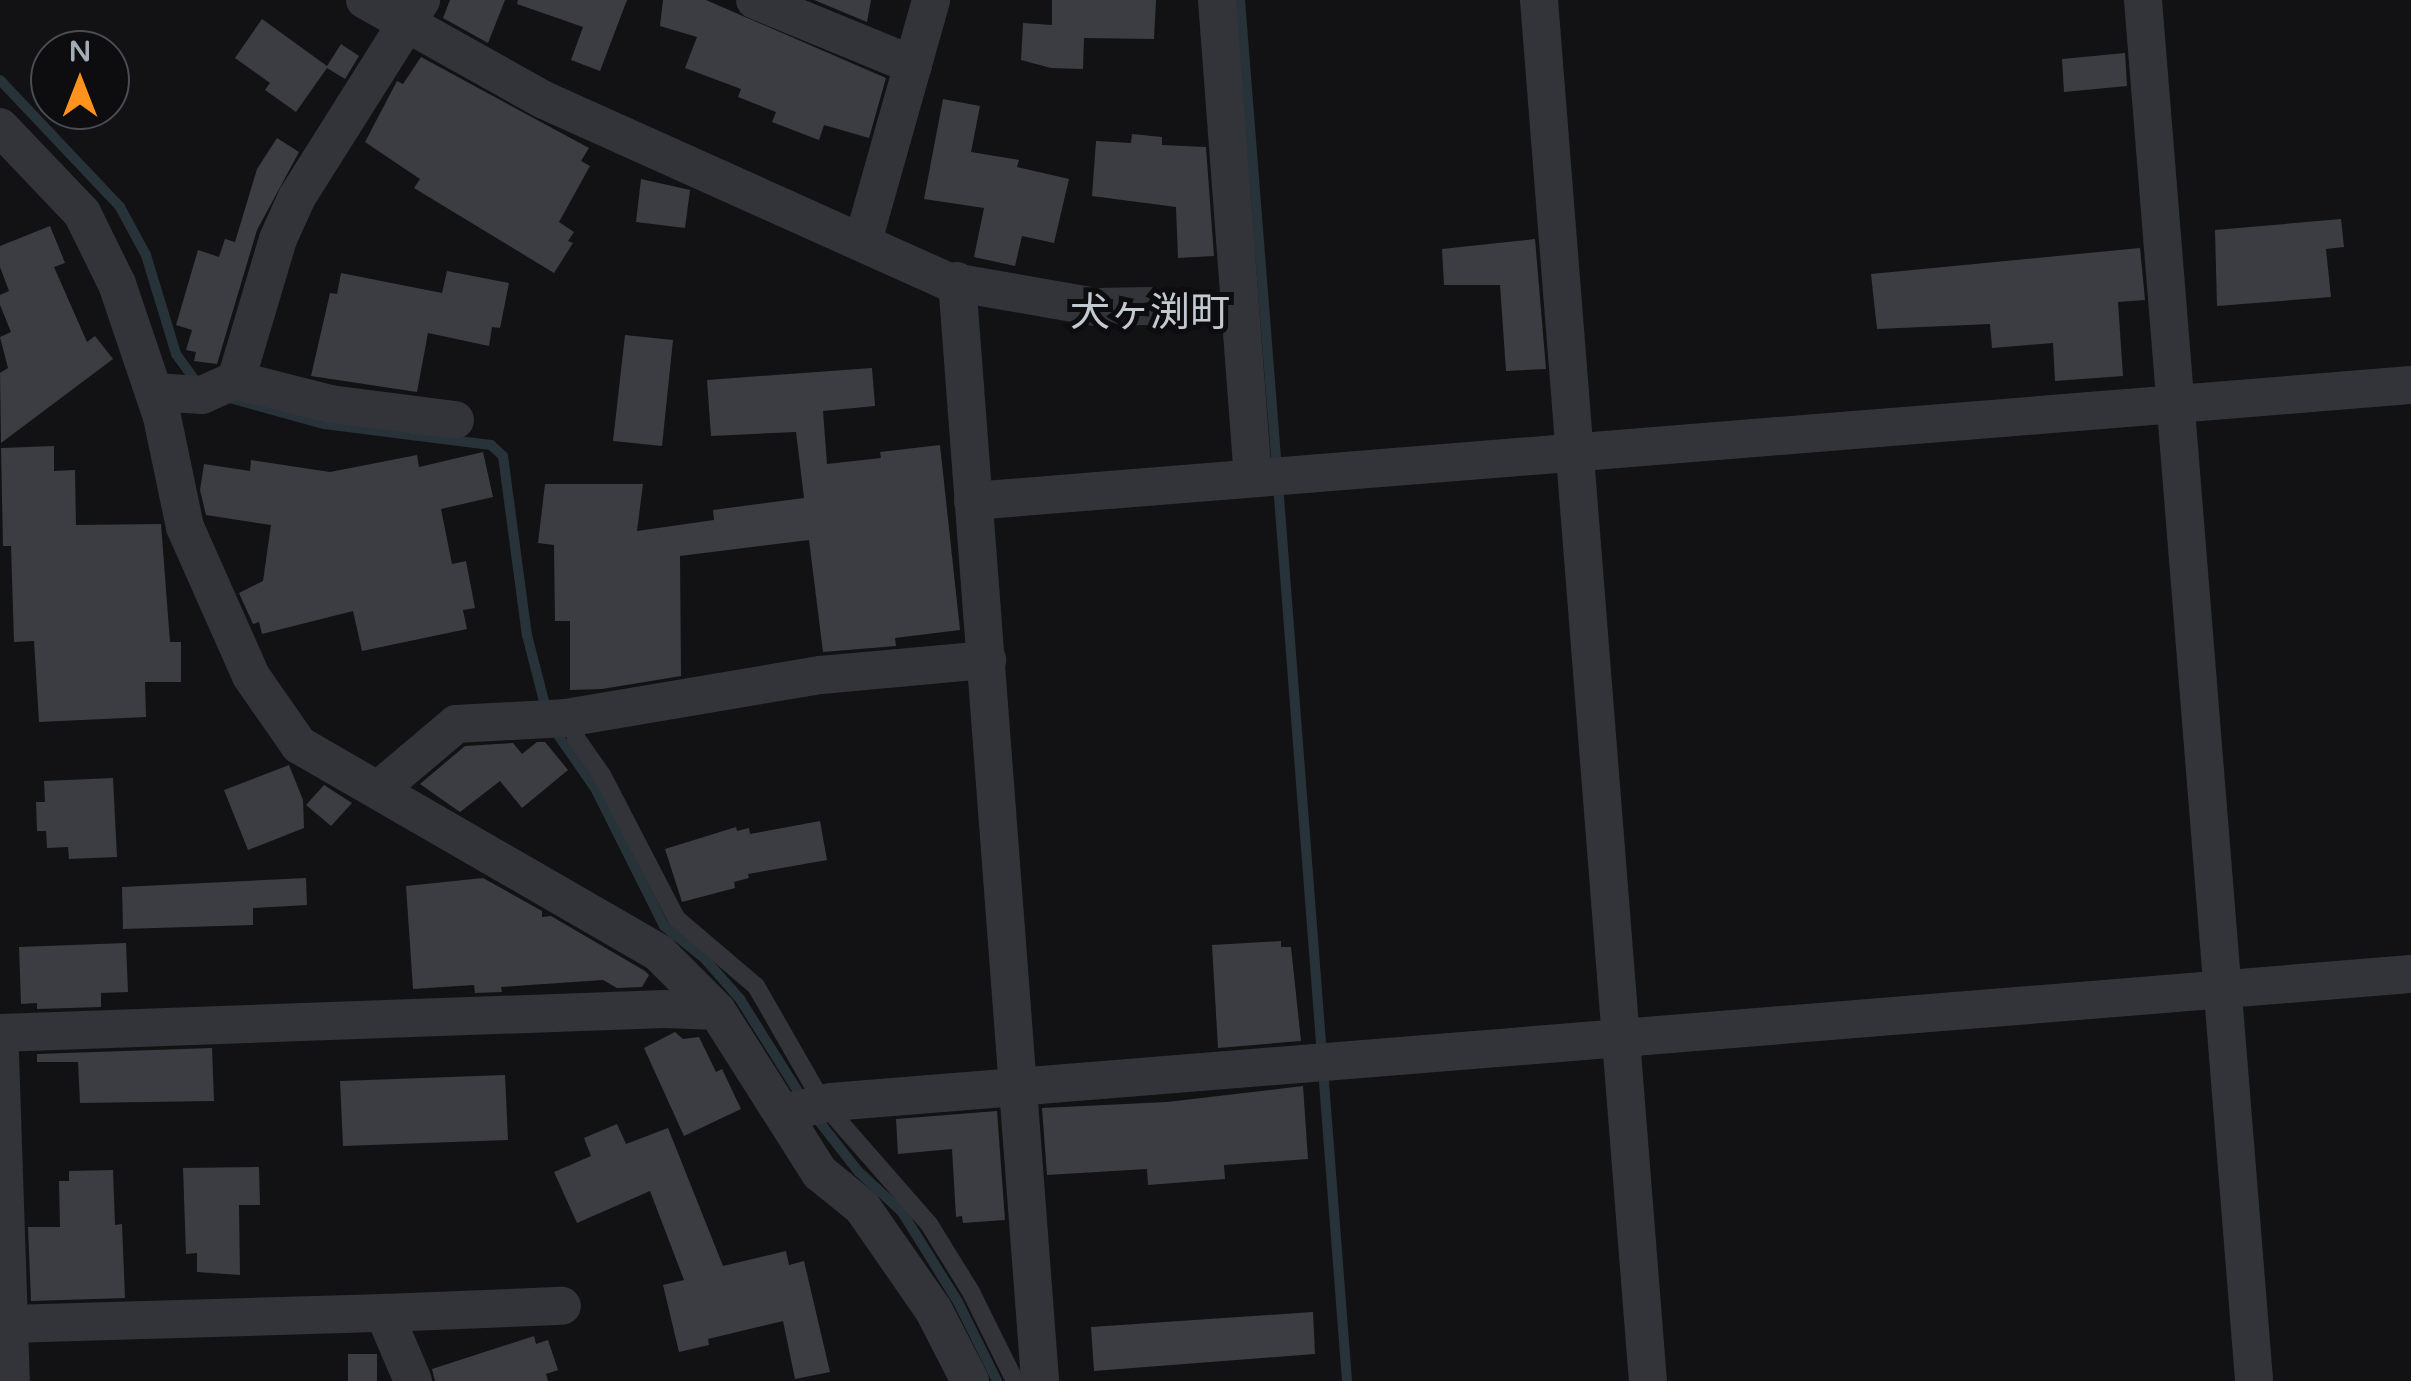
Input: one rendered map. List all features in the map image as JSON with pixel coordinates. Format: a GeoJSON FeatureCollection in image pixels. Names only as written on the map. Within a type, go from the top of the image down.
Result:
{"type":"FeatureCollection","features":[{"type":"Feature","properties":{"kind":"street"},"geometry":{"type":"LineString","coordinates":[[365,0],[414,13],[544,100],[947,281],[1096,307],[1150,306]]}},
{"type":"Feature","properties":{"kind":"street"},"geometry":{"type":"LineString","coordinates":[[755,0],[913,65]]}},
{"type":"Feature","properties":{"kind":"street"},"geometry":{"type":"LineString","coordinates":[[863,240],[931,0]]}},
{"type":"Feature","properties":{"kind":"street"},"geometry":{"type":"LineString","coordinates":[[1216,0],[1253,478]]}},
{"type":"Feature","properties":{"kind":"street"},"geometry":{"type":"LineString","coordinates":[[1539,0],[1648,1381]]}},
{"type":"Feature","properties":{"kind":"street"},"geometry":{"type":"LineString","coordinates":[[2142,0],[2254,1381]]}},
{"type":"Feature","properties":{"kind":"street"},"geometry":{"type":"LineString","coordinates":[[221,387],[250,347],[278,239],[297,197],[414,13]]}},
{"type":"Feature","properties":{"kind":"street"},"geometry":{"type":"LineString","coordinates":[[0,127],[82,214],[118,284],[154,392],[185,527],[251,676],[299,746],[659,953],[806,1109],[820,1172],[862,1207],[932,1309],[970,1381]]}},
{"type":"Feature","properties":{"kind":"street"},"geometry":{"type":"LineString","coordinates":[[957,281],[1040,1381]]}},
{"type":"Feature","properties":{"kind":"street"},"geometry":{"type":"LineString","coordinates":[[973,501],[2411,386]]}},
{"type":"Feature","properties":{"kind":"street"},"geometry":{"type":"LineString","coordinates":[[154,392],[221,387],[454,420]]}},
{"type":"Feature","properties":{"kind":"street"},"geometry":{"type":"LineString","coordinates":[[378,790],[456,724],[558,718],[822,675],[987,660]]}},
{"type":"Feature","properties":{"kind":"street"},"geometry":{"type":"LineString","coordinates":[[806,1109],[2411,974]]}},
{"type":"Feature","properties":{"kind":"street"},"geometry":{"type":"LineString","coordinates":[[0,1033],[665,1008],[717,1011]]}},
{"type":"Feature","properties":{"kind":"street"},"geometry":{"type":"LineString","coordinates":[[0,1054],[10,1381]]}},
{"type":"Feature","properties":{"kind":"street"},"geometry":{"type":"LineString","coordinates":[[9,1324],[562,1306]]}},
{"type":"Feature","properties":{"kind":"street"},"geometry":{"type":"LineString","coordinates":[[384,1313],[412,1381]]}},
{"type":"Feature","properties":{"kind":"lane"},"geometry":{"type":"LineString","coordinates":[[558,718],[602,776],[676,918],[756,986],[806,1109],[929,1224],[971,1292],[1015,1381]]}},
{"type":"Feature","properties":{"kind":"building"},"geometry":{"type":"Polygon","coordinates":[[[450,0],[505,0],[488,43],[443,18],[450,0]]]}},
{"type":"Feature","properties":{"kind":"building"},"geometry":{"type":"Polygon","coordinates":[[[518,0],[627,0],[600,71],[571,60],[583,27],[517,4],[518,0]]]}},
{"type":"Feature","properties":{"kind":"building"},"geometry":{"type":"Polygon","coordinates":[[[663,0],[706,0],[886,78],[869,138],[824,125],[819,140],[772,122],[776,112],[738,97],[741,89],[685,68],[697,37],[660,26],[663,0]]]}},
{"type":"Feature","properties":{"kind":"building"},"geometry":{"type":"Polygon","coordinates":[[[814,0],[871,0],[867,22],[814,0]]]}},
{"type":"Feature","properties":{"kind":"building"},"geometry":{"type":"Polygon","coordinates":[[[1052,0],[1156,0],[1154,39],[1084,38],[1083,69],[1051,68],[1021,60],[1023,23],[1052,25],[1052,0]]]}},
{"type":"Feature","properties":{"kind":"building"},"geometry":{"type":"Polygon","coordinates":[[[262,19],[327,66],[341,44],[359,56],[345,79],[327,68],[296,112],[265,90],[270,83],[235,58],[262,19]]]}},
{"type":"Feature","properties":{"kind":"building"},"geometry":{"type":"Polygon","coordinates":[[[2125,53],[2127,86],[2064,92],[2062,59],[2125,53]]]}},
{"type":"Feature","properties":{"kind":"building"},"geometry":{"type":"Polygon","coordinates":[[[421,57],[589,148],[581,161],[590,166],[559,222],[574,232],[568,241],[573,243],[554,273],[414,188],[420,179],[365,142],[397,81],[403,84],[421,57]]]}},
{"type":"Feature","properties":{"kind":"building"},"geometry":{"type":"Polygon","coordinates":[[[943,99],[980,106],[971,152],[1019,160],[1017,167],[1069,179],[1054,243],[1022,236],[1015,266],[974,257],[984,208],[924,199],[943,99]]]}},
{"type":"Feature","properties":{"kind":"building"},"geometry":{"type":"Polygon","coordinates":[[[1132,134],[1162,137],[1162,145],[1206,147],[1214,256],[1178,258],[1176,207],[1092,196],[1096,141],[1131,143],[1132,134]]]}},
{"type":"Feature","properties":{"kind":"building"},"geometry":{"type":"Polygon","coordinates":[[[277,138],[299,152],[257,230],[217,364],[194,361],[196,352],[186,350],[192,330],[176,325],[198,250],[219,257],[225,239],[235,242],[257,169],[277,138]]]}},
{"type":"Feature","properties":{"kind":"building"},"geometry":{"type":"Polygon","coordinates":[[[641,179],[690,190],[685,228],[636,222],[641,179]]]}},
{"type":"Feature","properties":{"kind":"building"},"geometry":{"type":"Polygon","coordinates":[[[2341,219],[2344,247],[2326,249],[2331,297],[2217,306],[2215,230],[2341,219]]]}},
{"type":"Feature","properties":{"kind":"building"},"geometry":{"type":"Polygon","coordinates":[[[50,226],[65,263],[54,267],[87,342],[95,336],[113,359],[1,443],[0,373],[8,368],[0,337],[11,332],[0,305],[0,295],[9,291],[0,267],[0,246],[50,226]]]}},
{"type":"Feature","properties":{"kind":"building"},"geometry":{"type":"Polygon","coordinates":[[[1535,239],[1546,369],[1506,371],[1500,285],[1444,285],[1442,249],[1535,239]]]}},
{"type":"Feature","properties":{"kind":"building"},"geometry":{"type":"Polygon","coordinates":[[[2140,248],[2145,300],[2118,302],[2123,376],[2055,381],[2053,343],[1992,348],[1990,324],[1877,329],[1871,274],[2140,248]]]}},
{"type":"Feature","properties":{"kind":"building"},"geometry":{"type":"Polygon","coordinates":[[[447,271],[509,283],[500,328],[492,327],[489,346],[428,333],[417,392],[311,376],[330,293],[337,294],[341,273],[442,293],[447,271]]]}},
{"type":"Feature","properties":{"kind":"building"},"geometry":{"type":"Polygon","coordinates":[[[625,335],[673,340],[662,446],[613,441],[625,335]]]}},
{"type":"Feature","properties":{"kind":"building"},"geometry":{"type":"Polygon","coordinates":[[[872,368],[875,406],[823,411],[827,464],[881,458],[880,452],[940,445],[960,630],[895,638],[896,646],[823,652],[809,540],[680,556],[681,676],[602,689],[570,690],[570,621],[555,621],[554,545],[538,543],[545,484],[643,484],[637,531],[714,520],[713,510],[804,498],[796,432],[711,436],[707,380],[872,368]]]}},
{"type":"Feature","properties":{"kind":"building"},"geometry":{"type":"Polygon","coordinates":[[[54,446],[54,471],[75,470],[76,525],[161,524],[170,642],[181,642],[181,682],[145,682],[146,717],[39,722],[34,641],[14,642],[11,546],[3,546],[1,448],[54,446]]]}},
{"type":"Feature","properties":{"kind":"building"},"geometry":{"type":"Polygon","coordinates":[[[483,452],[493,497],[441,509],[452,564],[466,561],[475,608],[463,610],[467,629],[362,651],[353,611],[262,634],[259,622],[253,624],[239,593],[263,581],[271,525],[206,515],[200,490],[204,464],[250,471],[251,460],[330,472],[417,455],[419,467],[483,452]]]}},
{"type":"Feature","properties":{"kind":"building"},"geometry":{"type":"Polygon","coordinates":[[[537,742],[545,742],[568,770],[522,808],[500,781],[460,812],[420,784],[465,746],[513,743],[522,754],[537,742]]]}},
{"type":"Feature","properties":{"kind":"building"},"geometry":{"type":"Polygon","coordinates":[[[289,765],[303,800],[304,828],[248,850],[224,790],[289,765]]]}},
{"type":"Feature","properties":{"kind":"building"},"geometry":{"type":"Polygon","coordinates":[[[113,778],[117,857],[69,859],[68,847],[47,848],[46,831],[37,831],[36,802],[45,802],[44,781],[113,778]]]}},
{"type":"Feature","properties":{"kind":"building"},"geometry":{"type":"Polygon","coordinates":[[[324,785],[352,803],[331,826],[306,805],[324,785]]]}},
{"type":"Feature","properties":{"kind":"building"},"geometry":{"type":"Polygon","coordinates":[[[820,821],[827,860],[748,874],[749,878],[734,882],[735,888],[682,902],[665,849],[736,827],[737,831],[749,828],[750,834],[820,821]]]}},
{"type":"Feature","properties":{"kind":"building"},"geometry":{"type":"Polygon","coordinates":[[[306,878],[307,905],[253,908],[253,925],[123,929],[122,887],[306,878]]]}},
{"type":"Feature","properties":{"kind":"building"},"geometry":{"type":"Polygon","coordinates":[[[483,878],[542,911],[542,917],[551,916],[645,971],[649,975],[642,987],[617,988],[603,980],[501,987],[502,992],[475,993],[474,985],[413,989],[406,886],[483,878]]]}},
{"type":"Feature","properties":{"kind":"building"},"geometry":{"type":"Polygon","coordinates":[[[1281,941],[1281,947],[1291,947],[1301,1041],[1218,1048],[1212,945],[1281,941]]]}},
{"type":"Feature","properties":{"kind":"building"},"geometry":{"type":"Polygon","coordinates":[[[126,943],[128,992],[101,993],[101,1007],[37,1009],[37,1003],[21,1004],[19,947],[126,943]]]}},
{"type":"Feature","properties":{"kind":"building"},"geometry":{"type":"Polygon","coordinates":[[[675,1032],[683,1039],[699,1037],[716,1072],[722,1069],[741,1109],[684,1136],[644,1048],[675,1032]]]}},
{"type":"Feature","properties":{"kind":"building"},"geometry":{"type":"Polygon","coordinates":[[[212,1048],[214,1101],[80,1103],[78,1062],[37,1062],[37,1054],[212,1048]]]}},
{"type":"Feature","properties":{"kind":"building"},"geometry":{"type":"Polygon","coordinates":[[[505,1075],[508,1140],[343,1146],[340,1081],[505,1075]]]}},
{"type":"Feature","properties":{"kind":"building"},"geometry":{"type":"Polygon","coordinates":[[[1303,1086],[1308,1159],[1224,1165],[1225,1179],[1148,1185],[1147,1169],[1047,1175],[1042,1108],[1167,1102],[1303,1086]]]}},
{"type":"Feature","properties":{"kind":"building"},"geometry":{"type":"Polygon","coordinates":[[[997,1111],[1005,1220],[963,1223],[962,1216],[956,1217],[952,1149],[898,1154],[896,1119],[997,1111]]]}},
{"type":"Feature","properties":{"kind":"building"},"geometry":{"type":"Polygon","coordinates":[[[617,1124],[626,1144],[668,1128],[723,1266],[786,1251],[789,1265],[804,1261],[830,1372],[795,1379],[783,1321],[708,1339],[709,1345],[679,1352],[663,1285],[684,1280],[650,1191],[577,1223],[554,1172],[591,1156],[584,1138],[617,1124]]]}},
{"type":"Feature","properties":{"kind":"building"},"geometry":{"type":"Polygon","coordinates":[[[259,1167],[260,1205],[239,1205],[240,1275],[197,1272],[197,1253],[186,1254],[183,1168],[259,1167]]]}},
{"type":"Feature","properties":{"kind":"building"},"geometry":{"type":"Polygon","coordinates":[[[113,1170],[115,1225],[122,1224],[125,1298],[31,1301],[28,1227],[60,1227],[59,1181],[69,1181],[69,1171],[113,1170]]]}},
{"type":"Feature","properties":{"kind":"building"},"geometry":{"type":"Polygon","coordinates":[[[1313,1312],[1315,1354],[1094,1371],[1091,1327],[1313,1312]]]}},
{"type":"Feature","properties":{"kind":"building"},"geometry":{"type":"Polygon","coordinates":[[[534,1336],[536,1344],[548,1340],[558,1370],[546,1374],[548,1381],[435,1381],[432,1369],[534,1336]]]}},
{"type":"Feature","properties":{"kind":"building"},"geometry":{"type":"Polygon","coordinates":[[[348,1354],[377,1354],[377,1381],[348,1381],[348,1354]]]}},
{"type":"Feature","properties":{"kind":"waterway"},"geometry":{"type":"LineString","coordinates":[[1240,0],[1277,468]]}},
{"type":"Feature","properties":{"kind":"waterway"},"geometry":{"type":"LineString","coordinates":[[0,80],[120,207],[146,255],[176,354],[197,383]]}},
{"type":"Feature","properties":{"kind":"waterway"},"geometry":{"type":"LineString","coordinates":[[226,397],[324,424],[491,445],[503,456],[527,635],[546,709]]}},
{"type":"Feature","properties":{"kind":"waterway"},"geometry":{"type":"LineString","coordinates":[[1278,484],[1347,1381]]}},
{"type":"Feature","properties":{"kind":"waterway"},"geometry":{"type":"LineString","coordinates":[[551,725],[595,788],[664,926],[704,958],[740,999],[804,1101]]}},
{"type":"Feature","properties":{"kind":"waterway"},"geometry":{"type":"LineString","coordinates":[[814,1115],[858,1171],[902,1212],[958,1302],[997,1381]]}},
{"type":"Feature","properties":{"kind":"district","name":"犬ヶ渕町"},"geometry":{"type":"Point","coordinates":[1150,313]}}]}
